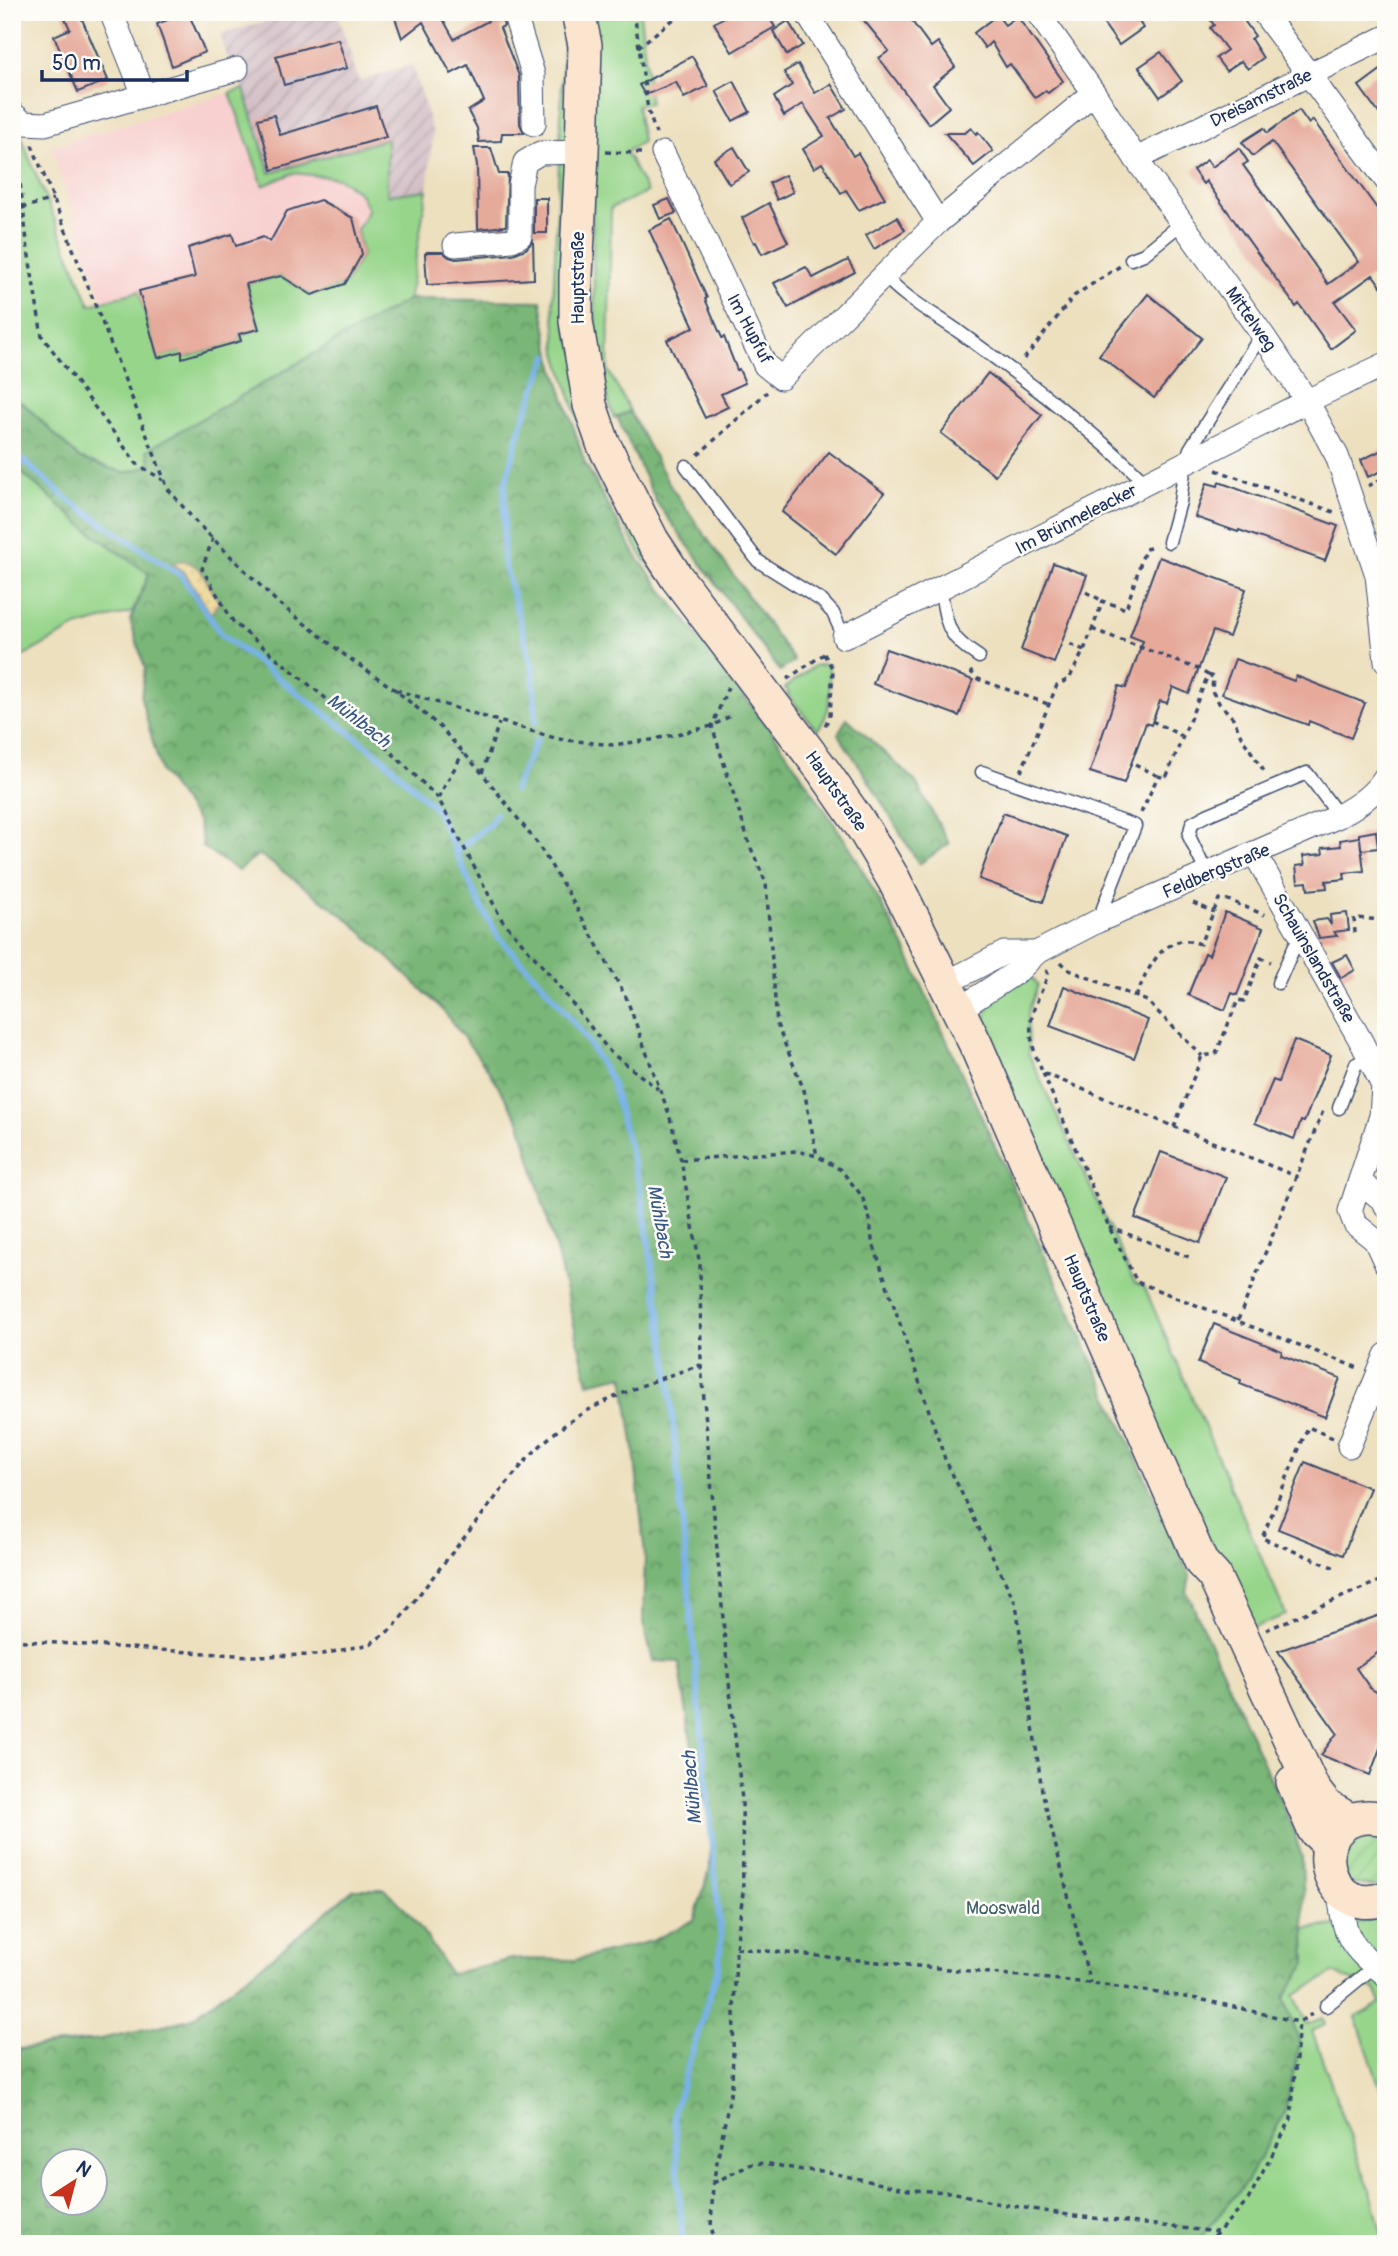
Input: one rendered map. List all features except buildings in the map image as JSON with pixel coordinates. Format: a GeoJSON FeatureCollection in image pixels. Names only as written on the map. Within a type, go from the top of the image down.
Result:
{"type":"FeatureCollection","features":[{"type":"Feature","properties":{"kind":"street"},"geometry":{"type":"LineString","coordinates":[[111,12],[144,95]]}},
{"type":"Feature","properties":{"kind":"street"},"geometry":{"type":"LineString","coordinates":[[514,12],[533,74],[534,124]]}},
{"type":"Feature","properties":{"kind":"street","name":"Hauptstraße"},"geometry":{"type":"LineString","coordinates":[[578,12],[585,45],[576,321],[590,405],[603,443],[652,540],[677,578],[858,821],[894,880],[975,1043],[1201,1562],[1214,1576],[1233,1633],[1313,1789],[1326,1806],[1365,1820],[1327,1867],[1330,1876],[1365,1896]]}},
{"type":"Feature","properties":{"kind":"street"},"geometry":{"type":"LineString","coordinates":[[806,12],[939,222]]}},
{"type":"Feature","properties":{"kind":"street","name":"Mittelweg"},"geometry":{"type":"LineString","coordinates":[[1037,12],[1136,159],[1262,334],[1307,401],[1337,456],[1377,575],[1386,661]]}},
{"type":"Feature","properties":{"kind":"street"},"geometry":{"type":"LineString","coordinates":[[1263,12],[1386,180]]}},
{"type":"Feature","properties":{"kind":"street","name":"Dreisamstraße"},"geometry":{"type":"LineString","coordinates":[[1136,159],[1386,37]]}},
{"type":"Feature","properties":{"kind":"street"},"geometry":{"type":"LineString","coordinates":[[18,118],[45,124],[237,69]]}},
{"type":"Feature","properties":{"kind":"street","name":"Im Hupfuf"},"geometry":{"type":"LineString","coordinates":[[663,153],[765,365],[781,378],[939,222],[1094,93]]}},
{"type":"Feature","properties":{"kind":"street"},"geometry":{"type":"LineString","coordinates":[[455,245],[512,240],[520,236],[520,185],[525,162],[540,153],[582,152]]}},
{"type":"Feature","properties":{"kind":"street","name":"Im Brünneleacker"},"geometry":{"type":"LineString","coordinates":[[844,637],[1386,363]]}},
{"type":"Feature","properties":{"kind":"street","name":"Feldbergstraße"},"geometry":{"type":"LineString","coordinates":[[951,997],[1018,971],[1041,950],[1098,921],[1339,816],[1377,790],[1386,776]]}},
{"type":"Feature","properties":{"kind":"street","name":"Schauinslandstraße"},"geometry":{"type":"LineString","coordinates":[[1255,854],[1384,1086],[1381,1116],[1350,1211],[1355,1224],[1375,1240],[1386,1264]]}},
{"type":"Feature","properties":{"kind":"street"},"geometry":{"type":"LineString","coordinates":[[1360,1182],[1384,1201],[1386,1206]]}},
{"type":"Feature","properties":{"kind":"street"},"geometry":{"type":"LineString","coordinates":[[1375,1240],[1386,1213]]}},
{"type":"Feature","properties":{"kind":"street"},"geometry":{"type":"LineString","coordinates":[[1349,1446],[1381,1365]]}},
{"type":"Feature","properties":{"kind":"street"},"geometry":{"type":"LineString","coordinates":[[1365,1896],[1342,1915],[1353,1946],[1374,1965]]}},
{"type":"Feature","properties":{"kind":"street"},"geometry":{"type":"LineString","coordinates":[[1365,1896],[1363,1914],[1374,1965]]}},
{"type":"Feature","properties":{"kind":"lane"},"geometry":{"type":"LineString","coordinates":[[1131,259],[1144,254],[1182,223]]}},
{"type":"Feature","properties":{"kind":"lane"},"geometry":{"type":"LineString","coordinates":[[884,275],[900,293],[961,333],[1106,443],[1146,483]]}},
{"type":"Feature","properties":{"kind":"lane"},"geometry":{"type":"LineString","coordinates":[[1168,542],[1180,502],[1185,464],[1190,449],[1262,334]]}},
{"type":"Feature","properties":{"kind":"lane"},"geometry":{"type":"LineString","coordinates":[[686,466],[758,561],[822,601],[833,613],[844,637]]}},
{"type":"Feature","properties":{"kind":"lane"},"geometry":{"type":"LineString","coordinates":[[940,589],[949,631],[979,657]]}},
{"type":"Feature","properties":{"kind":"lane"},"geometry":{"type":"LineString","coordinates":[[982,772],[1135,826],[1098,921]]}},
{"type":"Feature","properties":{"kind":"lane"},"geometry":{"type":"LineString","coordinates":[[1207,874],[1189,836],[1192,823],[1272,787],[1307,773],[1339,816]]}},
{"type":"Feature","properties":{"kind":"lane"},"geometry":{"type":"LineString","coordinates":[[1278,983],[1295,946],[1303,941]]}},
{"type":"Feature","properties":{"kind":"lane"},"geometry":{"type":"LineString","coordinates":[[1339,1108],[1356,1064],[1370,1059]]}},
{"type":"Feature","properties":{"kind":"lane"},"geometry":{"type":"LineString","coordinates":[[1326,2006],[1374,1965]]}},
{"type":"Feature","properties":{"kind":"path"},"geometry":{"type":"LineString","coordinates":[[582,152],[663,153],[648,110],[634,12]]}},
{"type":"Feature","properties":{"kind":"path"},"geometry":{"type":"LineString","coordinates":[[638,47],[683,12]]}},
{"type":"Feature","properties":{"kind":"path"},"geometry":{"type":"LineString","coordinates":[[18,118],[168,489],[276,602],[394,689],[439,726],[482,773],[537,843],[567,891],[626,997],[660,1090],[681,1160],[700,1265],[701,1365],[727,1664],[742,1800],[743,1893],[736,1948],[732,2085],[713,2183],[711,2228],[716,2244]]}},
{"type":"Feature","properties":{"kind":"path"},"geometry":{"type":"LineString","coordinates":[[12,145],[19,174],[42,336],[137,464],[165,481]]}},
{"type":"Feature","properties":{"kind":"path"},"geometry":{"type":"LineString","coordinates":[[12,211],[53,199]]}},
{"type":"Feature","properties":{"kind":"path"},"geometry":{"type":"LineString","coordinates":[[1013,372],[1074,296],[1131,259]]}},
{"type":"Feature","properties":{"kind":"path"},"geometry":{"type":"LineString","coordinates":[[686,466],[781,378]]}},
{"type":"Feature","properties":{"kind":"path"},"geometry":{"type":"LineString","coordinates":[[1216,470],[1342,514]]}},
{"type":"Feature","properties":{"kind":"path"},"geometry":{"type":"LineString","coordinates":[[213,538],[202,569],[234,623],[381,743],[438,798],[502,920],[551,976],[610,1052],[660,1090]]}},
{"type":"Feature","properties":{"kind":"path"},"geometry":{"type":"LineString","coordinates":[[1086,592],[1126,609],[1145,549],[1168,542]]}},
{"type":"Feature","properties":{"kind":"path"},"geometry":{"type":"LineString","coordinates":[[1017,783],[1057,685],[1069,679],[1077,668],[1104,601]]}},
{"type":"Feature","properties":{"kind":"path"},"geometry":{"type":"LineString","coordinates":[[1093,629],[1198,668],[1213,677],[1212,691],[1233,718],[1242,738],[1263,766],[1272,787]]}},
{"type":"Feature","properties":{"kind":"path"},"geometry":{"type":"LineString","coordinates":[[961,643],[954,656],[978,678],[1048,704]]}},
{"type":"Feature","properties":{"kind":"path"},"geometry":{"type":"LineString","coordinates":[[1067,643],[1084,650]]}},
{"type":"Feature","properties":{"kind":"path"},"geometry":{"type":"LineString","coordinates":[[730,649],[732,675],[712,726],[750,846],[766,883],[777,1025],[804,1090],[817,1156]]}},
{"type":"Feature","properties":{"kind":"path"},"geometry":{"type":"LineString","coordinates":[[782,682],[824,654],[833,669],[830,715],[822,733],[804,746]]}},
{"type":"Feature","properties":{"kind":"path"},"geometry":{"type":"LineString","coordinates":[[1135,764],[1166,778],[1208,674]]}},
{"type":"Feature","properties":{"kind":"path"},"geometry":{"type":"LineString","coordinates":[[394,689],[558,739],[612,745],[651,740],[712,726],[732,715]]}},
{"type":"Feature","properties":{"kind":"path"},"geometry":{"type":"LineString","coordinates":[[1152,722],[1182,736]]}},
{"type":"Feature","properties":{"kind":"path"},"geometry":{"type":"LineString","coordinates":[[482,773],[499,723]]}},
{"type":"Feature","properties":{"kind":"path"},"geometry":{"type":"LineString","coordinates":[[438,798],[463,753]]}},
{"type":"Feature","properties":{"kind":"path"},"geometry":{"type":"LineString","coordinates":[[1135,826],[1158,776]]}},
{"type":"Feature","properties":{"kind":"path"},"geometry":{"type":"LineString","coordinates":[[1136,997],[1151,964],[1166,947],[1183,940],[1200,944],[1219,899],[1228,900],[1278,921],[1288,915]]}},
{"type":"Feature","properties":{"kind":"path"},"geometry":{"type":"LineString","coordinates":[[1355,933],[1354,918],[1386,920]]}},
{"type":"Feature","properties":{"kind":"path"},"geometry":{"type":"LineString","coordinates":[[1041,950],[1069,970],[1147,1001],[1202,1056]]}},
{"type":"Feature","properties":{"kind":"path"},"geometry":{"type":"LineString","coordinates":[[1041,950],[1048,974],[1032,1014],[1032,1050],[1109,1227],[1137,1282],[1238,1320],[1381,1365]]}},
{"type":"Feature","properties":{"kind":"path"},"geometry":{"type":"LineString","coordinates":[[1202,1056],[1216,1054],[1238,1000],[1244,1001],[1261,958],[1284,968]]}},
{"type":"Feature","properties":{"kind":"path"},"geometry":{"type":"LineString","coordinates":[[1174,1126],[1202,1056]]}},
{"type":"Feature","properties":{"kind":"path"},"geometry":{"type":"LineString","coordinates":[[1043,1073],[1298,1177]]}},
{"type":"Feature","properties":{"kind":"path"},"geometry":{"type":"LineString","coordinates":[[1238,1320],[1327,1101]]}},
{"type":"Feature","properties":{"kind":"path"},"geometry":{"type":"LineString","coordinates":[[681,1160],[797,1151],[817,1156],[841,1170],[862,1196],[870,1220],[872,1240],[945,1460],[1016,1604],[1042,1791],[1090,1983]]}},
{"type":"Feature","properties":{"kind":"path"},"geometry":{"type":"LineString","coordinates":[[1109,1227],[1189,1257]]}},
{"type":"Feature","properties":{"kind":"path"},"geometry":{"type":"LineString","coordinates":[[12,1640],[250,1656],[318,1655],[370,1644],[393,1628],[505,1485],[553,1435],[593,1409],[701,1365]]}},
{"type":"Feature","properties":{"kind":"path"},"geometry":{"type":"LineString","coordinates":[[1335,1568],[1262,1538],[1308,1427],[1349,1446]]}},
{"type":"Feature","properties":{"kind":"path"},"geometry":{"type":"LineString","coordinates":[[1233,1633],[1386,1578]]}},
{"type":"Feature","properties":{"kind":"path"},"geometry":{"type":"LineString","coordinates":[[736,1948],[1090,1983],[1199,1999],[1299,2022],[1326,2006]]}},
{"type":"Feature","properties":{"kind":"path"},"geometry":{"type":"LineString","coordinates":[[1207,2244],[1248,2200],[1291,2119],[1299,2022]]}},
{"type":"Feature","properties":{"kind":"path"},"geometry":{"type":"LineString","coordinates":[[713,2183],[754,2163],[770,2164],[823,2171],[909,2190],[952,2192],[995,2203],[1075,2216],[1217,2232]]}},
{"type":"Feature","properties":{"kind":"shaded area"},"geometry":{"type":"Polygon","coordinates":[[[295,12],[337,12],[359,81],[412,65],[433,133],[427,190],[387,195],[386,139],[270,174],[237,69],[230,64],[220,35],[295,12]]]}},
{"type":"Feature","properties":{"kind":"shaded area"},"geometry":{"type":"Polygon","coordinates":[[[244,89],[270,173],[387,139],[387,195],[427,190],[409,299],[157,444],[103,302],[51,146],[244,89]]]}},
{"type":"Feature","properties":{"kind":"green space"},"geometry":{"type":"Polygon","coordinates":[[[589,12],[640,12],[650,103],[637,105],[642,142],[626,152],[647,192],[611,208],[608,370],[630,411],[614,418],[600,372],[594,299],[589,12]]]}},
{"type":"Feature","properties":{"kind":"green space"},"geometry":{"type":"Polygon","coordinates":[[[564,16],[575,48],[568,142],[560,145],[564,16]]]}},
{"type":"Feature","properties":{"kind":"green space"},"geometry":{"type":"Polygon","coordinates":[[[244,89],[270,173],[387,139],[387,195],[427,190],[409,299],[148,450],[152,465],[125,473],[79,459],[24,404],[12,397],[12,126],[18,125],[90,305],[139,291],[158,357],[182,351],[183,358],[241,341],[239,334],[259,329],[246,284],[281,276],[312,295],[345,284],[362,254],[357,230],[368,210],[360,193],[338,178],[293,173],[263,186],[230,93],[244,89]]]}},
{"type":"Feature","properties":{"kind":"green space"},"geometry":{"type":"Polygon","coordinates":[[[559,163],[564,163],[571,171],[566,327],[660,578],[641,555],[592,465],[557,353],[553,304],[559,163]]]}},
{"type":"Feature","properties":{"kind":"green space","name":"Mooswald"},"geometry":{"type":"Polygon","coordinates":[[[409,299],[541,301],[552,360],[585,463],[636,556],[778,740],[851,849],[904,946],[1190,1576],[1187,1592],[1293,1829],[1302,1857],[1306,1964],[1284,1997],[1300,2044],[1284,2114],[1247,2181],[1195,2244],[12,2244],[12,2050],[101,2039],[190,2019],[274,1956],[354,1889],[385,1889],[421,1929],[450,1974],[512,1959],[575,1960],[652,1941],[694,1920],[710,1868],[710,1814],[697,1780],[679,1662],[653,1661],[643,1622],[645,1556],[623,1375],[588,1383],[555,1246],[520,1122],[489,1071],[442,1009],[349,920],[259,854],[238,871],[203,847],[198,822],[161,772],[141,698],[145,668],[130,620],[149,574],[88,530],[12,464],[12,397],[24,404],[79,458],[125,473],[151,465],[147,450],[409,299]]]}},
{"type":"Feature","properties":{"kind":"green space"},"geometry":{"type":"Polygon","coordinates":[[[630,412],[671,487],[794,661],[780,671],[657,503],[617,417],[630,412]]]}},
{"type":"Feature","properties":{"kind":"green space"},"geometry":{"type":"Polygon","coordinates":[[[12,464],[88,530],[150,574],[132,612],[76,627],[12,662],[12,464]]]}},
{"type":"Feature","properties":{"kind":"green space"},"geometry":{"type":"Polygon","coordinates":[[[824,664],[829,667],[829,700],[826,716],[817,730],[785,688],[814,666],[824,664]]]}},
{"type":"Feature","properties":{"kind":"green space"},"geometry":{"type":"Polygon","coordinates":[[[847,718],[916,782],[949,844],[919,864],[838,734],[847,718]]]}},
{"type":"Feature","properties":{"kind":"green space"},"geometry":{"type":"Polygon","coordinates":[[[1031,977],[1038,985],[1028,1013],[1029,1055],[1135,1283],[1144,1286],[1286,1615],[1244,1631],[985,1037],[986,1013],[990,1005],[1003,993],[1031,977]]]}},
{"type":"Feature","properties":{"kind":"green space"},"geometry":{"type":"Polygon","coordinates":[[[1379,1832],[1386,1837],[1386,1882],[1376,1887],[1348,1883],[1338,1848],[1351,1833],[1379,1832]]]}},
{"type":"Feature","properties":{"kind":"green space"},"geometry":{"type":"Polygon","coordinates":[[[1386,1907],[1386,2105],[1356,2017],[1381,2003],[1375,1989],[1333,1973],[1294,1995],[1308,2024],[1322,2018],[1325,2025],[1312,2031],[1373,2199],[1384,2244],[1195,2244],[1210,2226],[1300,2044],[1284,1997],[1306,1964],[1305,1929],[1369,1921],[1386,1907]]]}},
{"type":"Feature","properties":{"kind":"sand"},"geometry":{"type":"Polygon","coordinates":[[[185,560],[200,569],[219,602],[211,614],[185,573],[172,563],[185,560]]]}},
{"type":"Feature","properties":{"kind":"waterway"},"geometry":{"type":"LineString","coordinates":[[536,722],[533,669],[503,559],[505,484],[523,420],[548,356]]}},
{"type":"Feature","properties":{"kind":"waterway","name":"Mühlbach"},"geometry":{"type":"LineString","coordinates":[[12,451],[71,502],[182,576],[222,635],[383,758],[436,809],[480,905],[499,938],[543,984],[583,1034],[611,1080],[640,1187],[667,1357],[721,1938],[719,1965],[674,2111],[683,2244]]}},
{"type":"Feature","properties":{"kind":"waterway"},"geometry":{"type":"LineString","coordinates":[[514,790],[537,739]]}},
{"type":"Feature","properties":{"kind":"waterway"},"geometry":{"type":"LineString","coordinates":[[455,852],[489,825],[496,814]]}}]}
